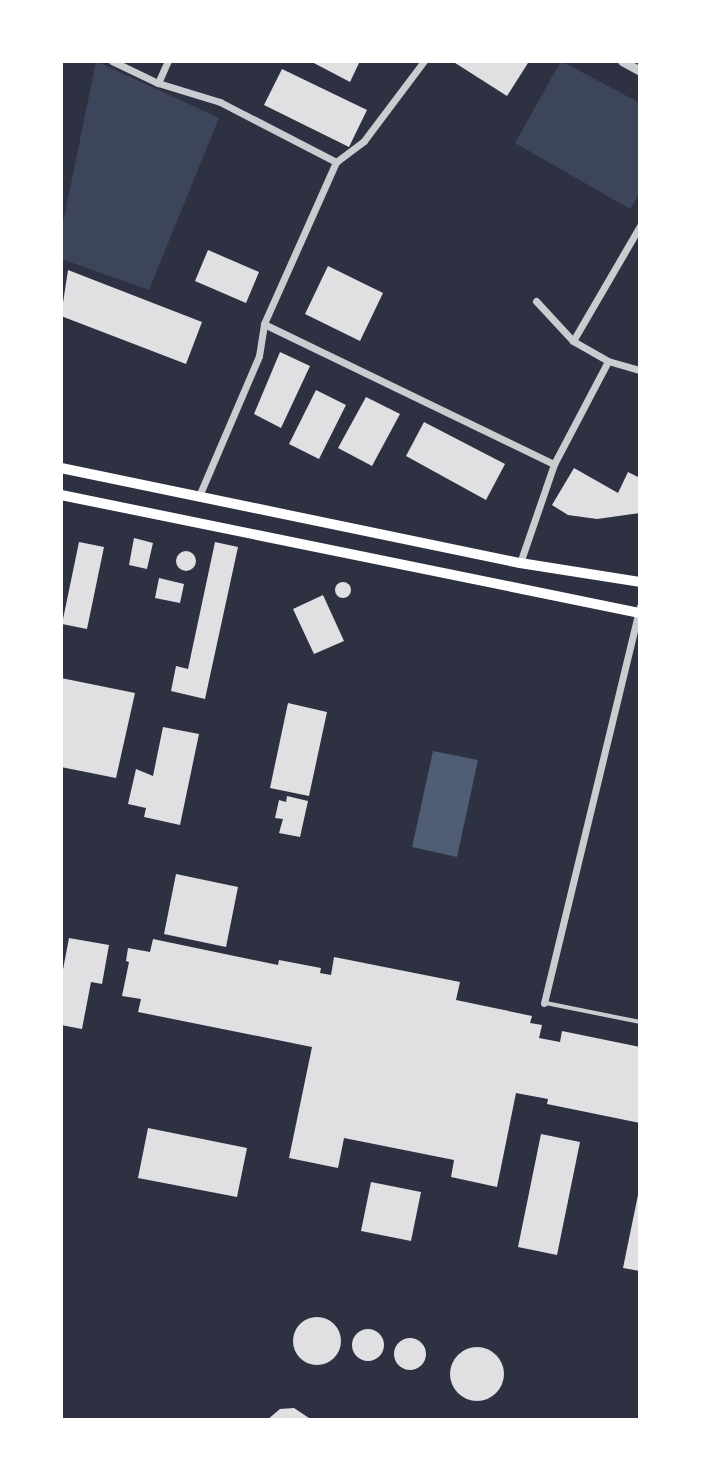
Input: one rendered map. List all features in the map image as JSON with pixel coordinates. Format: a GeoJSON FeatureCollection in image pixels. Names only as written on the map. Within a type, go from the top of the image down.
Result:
{"type":"FeatureCollection","features":[{"type":"Feature","properties":{"kind":"main road"},"geometry":{"type":"LineString","coordinates":[[61,468],[520,563],[640,582]]}},
{"type":"Feature","properties":{"kind":"main road"},"geometry":{"type":"LineString","coordinates":[[61,495],[638,610]]}},
{"type":"Feature","properties":{"kind":"street"},"geometry":{"type":"LineString","coordinates":[[112,61],[158,83],[220,103],[336,162]]}},
{"type":"Feature","properties":{"kind":"street"},"geometry":{"type":"LineString","coordinates":[[158,83],[168,61]]}},
{"type":"Feature","properties":{"kind":"street"},"geometry":{"type":"LineString","coordinates":[[200,496],[259,356],[264,324],[336,162],[364,141],[424,61]]}},
{"type":"Feature","properties":{"kind":"street"},"geometry":{"type":"LineString","coordinates":[[622,61],[640,71]]}},
{"type":"Feature","properties":{"kind":"street"},"geometry":{"type":"LineString","coordinates":[[573,341],[640,226]]}},
{"type":"Feature","properties":{"kind":"street"},"geometry":{"type":"LineString","coordinates":[[536,301],[573,341],[608,361],[640,370]]}},
{"type":"Feature","properties":{"kind":"street"},"geometry":{"type":"LineString","coordinates":[[264,324],[554,464]]}},
{"type":"Feature","properties":{"kind":"street"},"geometry":{"type":"LineString","coordinates":[[520,563],[554,464],[608,361]]}},
{"type":"Feature","properties":{"kind":"street"},"geometry":{"type":"LineString","coordinates":[[544,1003],[638,610]]}},
{"type":"Feature","properties":{"kind":"lane"},"geometry":{"type":"LineString","coordinates":[[544,1003],[640,1022]]}},
{"type":"Feature","properties":{"kind":"shaded area"},"geometry":{"type":"Polygon","coordinates":[[[96,61],[219,118],[149,290],[61,259],[61,233],[96,61]]]}},
{"type":"Feature","properties":{"kind":"shaded area"},"geometry":{"type":"Polygon","coordinates":[[[561,61],[640,103],[640,193],[630,209],[515,143],[561,61]]]}},
{"type":"Feature","properties":{"kind":"shaded area"},"geometry":{"type":"Polygon","coordinates":[[[433,751],[478,760],[457,857],[412,847],[433,751]]]}},
{"type":"Feature","properties":{"kind":"building"},"geometry":{"type":"Polygon","coordinates":[[[310,61],[360,61],[350,82],[310,61]]]}},
{"type":"Feature","properties":{"kind":"building"},"geometry":{"type":"Polygon","coordinates":[[[452,61],[524,61],[528,63],[507,96],[452,61]]]}},
{"type":"Feature","properties":{"kind":"building"},"geometry":{"type":"Polygon","coordinates":[[[282,69],[367,110],[349,147],[264,105],[282,69]]]}},
{"type":"Feature","properties":{"kind":"building"},"geometry":{"type":"Polygon","coordinates":[[[208,250],[259,272],[246,303],[195,281],[208,250]]]}},
{"type":"Feature","properties":{"kind":"building"},"geometry":{"type":"Polygon","coordinates":[[[328,266],[383,293],[360,341],[305,314],[328,266]]]}},
{"type":"Feature","properties":{"kind":"building"},"geometry":{"type":"Polygon","coordinates":[[[68,270],[202,322],[186,364],[61,316],[68,270]]]}},
{"type":"Feature","properties":{"kind":"building"},"geometry":{"type":"Polygon","coordinates":[[[280,352],[310,366],[281,428],[254,414],[280,352]]]}},
{"type":"Feature","properties":{"kind":"building"},"geometry":{"type":"Polygon","coordinates":[[[316,390],[346,405],[319,459],[289,444],[316,390]]]}},
{"type":"Feature","properties":{"kind":"building"},"geometry":{"type":"Polygon","coordinates":[[[366,397],[400,414],[372,466],[338,448],[366,397]]]}},
{"type":"Feature","properties":{"kind":"building"},"geometry":{"type":"Polygon","coordinates":[[[424,422],[505,464],[486,500],[406,456],[424,422]]]}},
{"type":"Feature","properties":{"kind":"building"},"geometry":{"type":"Polygon","coordinates":[[[574,468],[618,493],[628,472],[640,478],[640,513],[597,519],[568,515],[552,505],[574,468]]]}},
{"type":"Feature","properties":{"kind":"building"},"geometry":{"type":"Polygon","coordinates":[[[134,538],[153,543],[147,569],[129,565],[134,538]]]}},
{"type":"Feature","properties":{"kind":"building"},"geometry":{"type":"Polygon","coordinates":[[[79,542],[104,547],[87,629],[62,624],[79,542]]]}},
{"type":"Feature","properties":{"kind":"building"},"geometry":{"type":"Polygon","coordinates":[[[215,542],[238,547],[205,699],[171,691],[176,666],[188,669],[215,542]]]}},
{"type":"Feature","properties":{"kind":"building"},"geometry":{"type":"Polygon","coordinates":[[[186,551],[193,554],[196,561],[193,568],[186,571],[179,568],[176,561],[179,554],[186,551]]]}},
{"type":"Feature","properties":{"kind":"building"},"geometry":{"type":"Polygon","coordinates":[[[159,578],[184,584],[180,603],[155,598],[159,578]]]}},
{"type":"Feature","properties":{"kind":"building"},"geometry":{"type":"Polygon","coordinates":[[[340,582],[346,582],[351,590],[349,596],[340,598],[335,593],[335,587],[340,582]]]}},
{"type":"Feature","properties":{"kind":"building"},"geometry":{"type":"Polygon","coordinates":[[[323,595],[344,641],[314,654],[293,609],[323,595]]]}},
{"type":"Feature","properties":{"kind":"building"},"geometry":{"type":"Polygon","coordinates":[[[61,678],[135,693],[116,778],[61,767],[61,678]]]}},
{"type":"Feature","properties":{"kind":"building"},"geometry":{"type":"Polygon","coordinates":[[[288,703],[327,712],[309,796],[270,788],[288,703]]]}},
{"type":"Feature","properties":{"kind":"building"},"geometry":{"type":"Polygon","coordinates":[[[163,727],[199,734],[180,825],[144,817],[146,808],[128,804],[136,769],[153,776],[163,727]]]}},
{"type":"Feature","properties":{"kind":"building"},"geometry":{"type":"Polygon","coordinates":[[[287,796],[308,801],[300,837],[279,833],[283,819],[275,818],[279,800],[286,802],[287,796]]]}},
{"type":"Feature","properties":{"kind":"building"},"geometry":{"type":"Polygon","coordinates":[[[176,874],[238,887],[226,947],[164,934],[176,874]]]}},
{"type":"Feature","properties":{"kind":"building"},"geometry":{"type":"Polygon","coordinates":[[[69,938],[109,945],[102,984],[91,982],[82,1029],[61,1025],[61,980],[69,938]]]}},
{"type":"Feature","properties":{"kind":"building"},"geometry":{"type":"Polygon","coordinates":[[[153,939],[278,965],[279,960],[321,968],[320,973],[331,975],[334,957],[460,982],[456,1000],[532,1016],[530,1023],[542,1025],[539,1038],[560,1042],[562,1031],[640,1047],[640,1123],[547,1104],[548,1099],[516,1093],[497,1187],[451,1177],[454,1160],[344,1138],[338,1168],[289,1158],[312,1047],[138,1012],[141,999],[122,996],[129,962],[126,961],[128,948],[150,952],[153,939]]]}},
{"type":"Feature","properties":{"kind":"building"},"geometry":{"type":"Polygon","coordinates":[[[148,1128],[247,1148],[237,1197],[138,1178],[148,1128]]]}},
{"type":"Feature","properties":{"kind":"building"},"geometry":{"type":"Polygon","coordinates":[[[541,1134],[580,1142],[557,1255],[518,1247],[541,1134]]]}},
{"type":"Feature","properties":{"kind":"building"},"geometry":{"type":"Polygon","coordinates":[[[371,1182],[421,1192],[411,1241],[361,1231],[371,1182]]]}},
{"type":"Feature","properties":{"kind":"building"},"geometry":{"type":"Polygon","coordinates":[[[640,1190],[640,1271],[623,1268],[640,1190]]]}},
{"type":"Feature","properties":{"kind":"building"},"geometry":{"type":"Polygon","coordinates":[[[317,1317],[334,1324],[341,1341],[334,1358],[317,1365],[300,1358],[293,1341],[300,1324],[317,1317]]]}},
{"type":"Feature","properties":{"kind":"building"},"geometry":{"type":"Polygon","coordinates":[[[368,1329],[379,1334],[384,1345],[379,1356],[368,1361],[357,1356],[352,1345],[357,1334],[368,1329]]]}},
{"type":"Feature","properties":{"kind":"building"},"geometry":{"type":"Polygon","coordinates":[[[410,1338],[421,1343],[426,1354],[421,1365],[410,1370],[399,1365],[394,1354],[399,1343],[410,1338]]]}},
{"type":"Feature","properties":{"kind":"building"},"geometry":{"type":"Polygon","coordinates":[[[477,1347],[496,1355],[504,1374],[496,1393],[477,1401],[458,1393],[450,1374],[458,1355],[477,1347]]]}},
{"type":"Feature","properties":{"kind":"building"},"geometry":{"type":"Polygon","coordinates":[[[294,1408],[312,1420],[267,1420],[280,1409],[294,1408]]]}}]}
